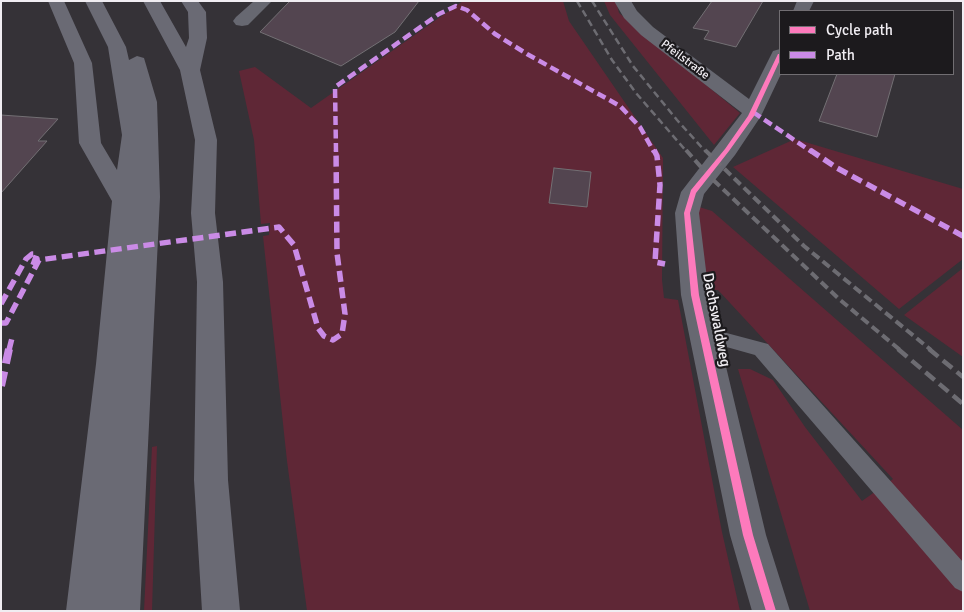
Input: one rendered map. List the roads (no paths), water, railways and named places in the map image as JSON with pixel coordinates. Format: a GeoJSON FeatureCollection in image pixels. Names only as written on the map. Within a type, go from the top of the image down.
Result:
{"type":"FeatureCollection","features":[{"type":"Feature","properties":{"kind":"highway"},"geometry":{"type":"LineString","coordinates":[[56,1],[83,63],[90,143],[124,201]]}},
{"type":"Feature","properties":{"kind":"highway"},"geometry":{"type":"LineString","coordinates":[[85,611],[112,364],[124,201],[133,135],[117,48],[93,1]]}},
{"type":"Feature","properties":{"kind":"highway"},"geometry":{"type":"LineString","coordinates":[[110,1],[132,42],[147,102],[148,197],[121,611]]}},
{"type":"Feature","properties":{"kind":"highway"},"geometry":{"type":"LineString","coordinates":[[151,1],[190,70],[206,140],[203,213],[210,282],[211,480],[220,611]]}},
{"type":"Feature","properties":{"kind":"highway"},"geometry":{"type":"LineString","coordinates":[[189,1],[197,12],[198,29],[198,38],[190,70]]}},
{"type":"Feature","properties":{"kind":"street"},"geometry":{"type":"LineString","coordinates":[[242,21],[264,1]]}},
{"type":"Feature","properties":{"kind":"street","name":"Pfeilstraße"},"geometry":{"type":"LineString","coordinates":[[622,1],[630,14],[647,31],[753,112]]}},
{"type":"Feature","properties":{"kind":"street","name":"Dachswaldweg"},"geometry":{"type":"LineString","coordinates":[[771,611],[748,535],[695,295],[687,213],[693,192],[727,150],[753,112],[779,56]]}},
{"type":"Feature","properties":{"kind":"lane"},"geometry":{"type":"LineString","coordinates":[[704,334],[761,349],[963,580]]}},
{"type":"Feature","properties":{"kind":"railway"},"geometry":{"type":"LineString","coordinates":[[577,1],[612,60],[636,93],[687,152]]}},
{"type":"Feature","properties":{"kind":"railway"},"geometry":{"type":"LineString","coordinates":[[592,1],[633,66],[706,152]]}},
{"type":"Feature","properties":{"kind":"railway"},"geometry":{"type":"LineString","coordinates":[[686,150],[708,175],[839,299],[900,350]]}},
{"type":"Feature","properties":{"kind":"railway"},"geometry":{"type":"LineString","coordinates":[[705,150],[804,246],[931,350]]}},
{"type":"Feature","properties":{"kind":"railway"},"geometry":{"type":"LineString","coordinates":[[898,349],[963,404]]}},
{"type":"Feature","properties":{"kind":"railway"},"geometry":{"type":"LineString","coordinates":[[929,349],[963,377]]}}]}
